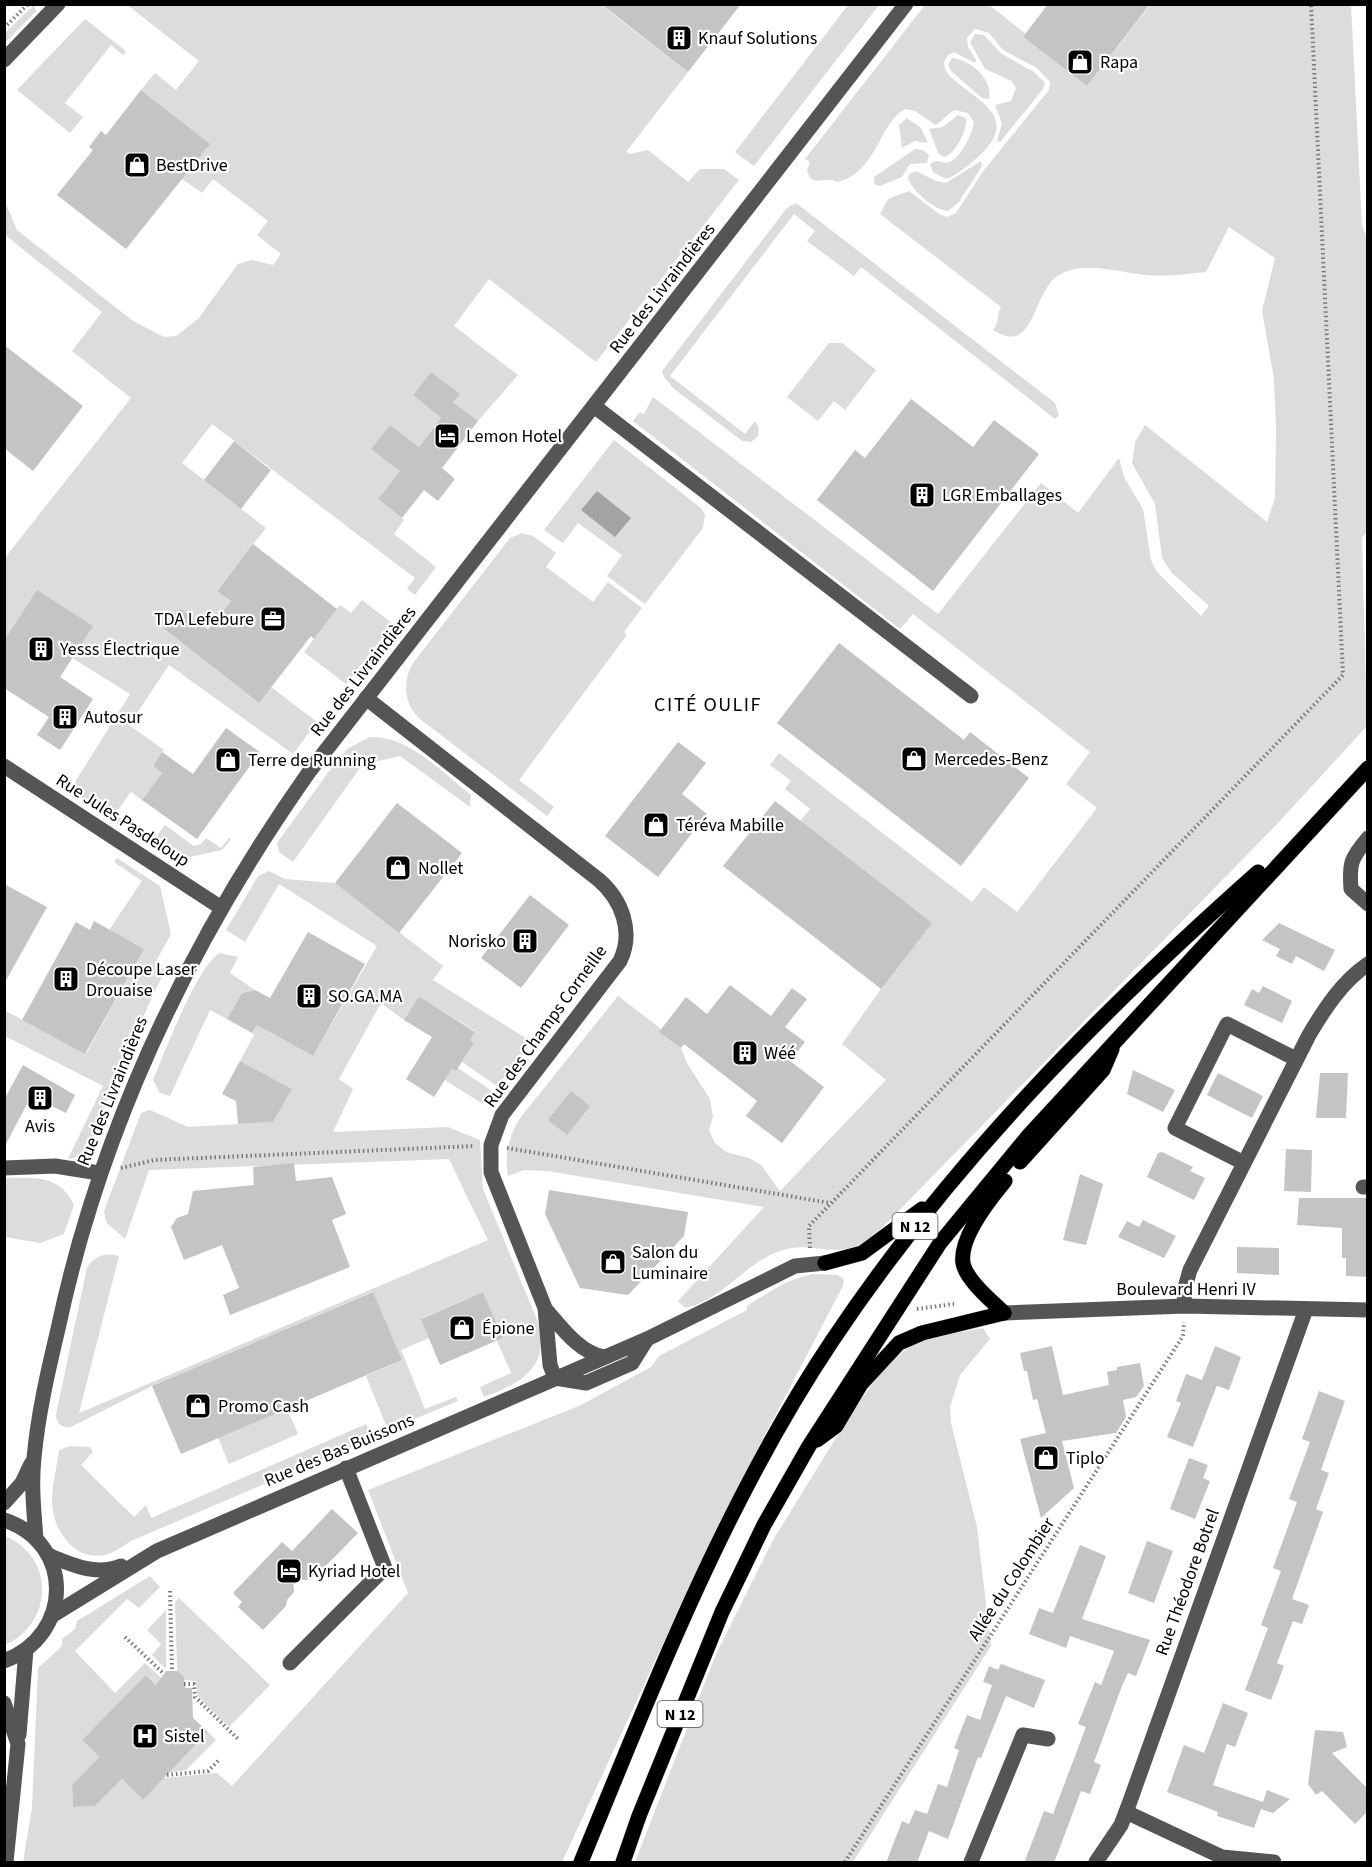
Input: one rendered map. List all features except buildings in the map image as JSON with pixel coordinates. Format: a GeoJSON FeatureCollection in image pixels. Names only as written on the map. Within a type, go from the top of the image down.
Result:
{"type":"FeatureCollection","features":[{"type":"Feature","properties":{"kind":"main road","name":"N 12"},"geometry":{"type":"LineString","coordinates":[[623,1863],[639,1816],[722,1612],[764,1525],[809,1446],[940,1244],[1029,1135],[1318,818],[1368,768]]}},
{"type":"Feature","properties":{"kind":"main road","name":"N 12"},"geometry":{"type":"LineString","coordinates":[[581,1863],[637,1727],[712,1558],[766,1452],[831,1342],[934,1200],[1022,1099],[1166,953],[1318,818]]}},
{"type":"Feature","properties":{"kind":"main road","name":"N 12"},"geometry":{"type":"LineString","coordinates":[[1004,1313],[976,1285],[963,1263],[967,1239],[989,1201],[1019,1163],[1103,1070],[1117,1038]]}},
{"type":"Feature","properties":{"kind":"main road","name":"N 12"},"geometry":{"type":"LineString","coordinates":[[825,1263],[862,1253],[934,1200]]}},
{"type":"Feature","properties":{"kind":"main road","name":"N 12"},"geometry":{"type":"LineString","coordinates":[[809,1446],[836,1426],[861,1384],[899,1343],[922,1333],[1004,1313]]}},
{"type":"Feature","properties":{"kind":"street"},"geometry":{"type":"LineString","coordinates":[[4,60],[58,4]]}},
{"type":"Feature","properties":{"kind":"street","name":"Rue des Livraindières"},"geometry":{"type":"LineString","coordinates":[[34,1458],[45,1386],[65,1294],[99,1173],[136,1076],[163,1017],[220,907],[295,791],[906,4]]}},
{"type":"Feature","properties":{"kind":"street"},"geometry":{"type":"LineString","coordinates":[[594,406],[971,696]]}},
{"type":"Feature","properties":{"kind":"street","name":"Rue des Champs Corneille"},"geometry":{"type":"LineString","coordinates":[[366,698],[599,880],[613,894],[623,915],[626,941],[620,961],[508,1106],[497,1125],[490,1145],[489,1164],[493,1180],[545,1308],[566,1334],[594,1355],[604,1357]]}},
{"type":"Feature","properties":{"kind":"street","name":"Rue Jules Pasdeloup"},"geometry":{"type":"LineString","coordinates":[[4,766],[220,907]]}},
{"type":"Feature","properties":{"kind":"street"},"geometry":{"type":"LineString","coordinates":[[1368,838],[1352,858],[1350,874],[1351,889],[1368,904]]}},
{"type":"Feature","properties":{"kind":"street"},"geometry":{"type":"LineString","coordinates":[[1185,1306],[1184,1290],[1190,1270],[1242,1162],[1296,1059],[1328,1004],[1354,974],[1368,964]]}},
{"type":"Feature","properties":{"kind":"street"},"geometry":{"type":"LineString","coordinates":[[1242,1162],[1175,1128],[1227,1024],[1296,1059]]}},
{"type":"Feature","properties":{"kind":"street"},"geometry":{"type":"LineString","coordinates":[[4,1168],[55,1166],[99,1173]]}},
{"type":"Feature","properties":{"kind":"street","name":"Rue des Bas Buissons"},"geometry":{"type":"LineString","coordinates":[[48,1555],[72,1565],[96,1570],[116,1568],[138,1560],[647,1339],[795,1266],[825,1263]]}},
{"type":"Feature","properties":{"kind":"street","name":"Boulevard Henri IV"},"geometry":{"type":"LineString","coordinates":[[1004,1313],[1185,1306],[1368,1310]]}},
{"type":"Feature","properties":{"kind":"street","name":"Rue des Champs Corneille"},"geometry":{"type":"LineString","coordinates":[[545,1308],[550,1365],[555,1378]]}},
{"type":"Feature","properties":{"kind":"street","name":"Rue Théodore Botrel"},"geometry":{"type":"LineString","coordinates":[[1096,1863],[1121,1825],[1126,1812],[1306,1309]]}},
{"type":"Feature","properties":{"kind":"street","name":"Rue des Bas Buissons"},"geometry":{"type":"LineString","coordinates":[[555,1378],[586,1383],[632,1363],[647,1339]]}},
{"type":"Feature","properties":{"kind":"street"},"geometry":{"type":"LineString","coordinates":[[4,1503],[22,1483],[34,1458]]}},
{"type":"Feature","properties":{"kind":"street"},"geometry":{"type":"LineString","coordinates":[[34,1458],[36,1539]]}},
{"type":"Feature","properties":{"kind":"street"},"geometry":{"type":"LineString","coordinates":[[291,1663],[385,1568],[346,1468]]}},
{"type":"Feature","properties":{"kind":"street"},"geometry":{"type":"LineString","coordinates":[[4,1520],[22,1528],[36,1539],[48,1555],[57,1585],[53,1615],[42,1635],[26,1650],[4,1661]]}},
{"type":"Feature","properties":{"kind":"street","name":"Rue des Bas Buissons"},"geometry":{"type":"LineString","coordinates":[[53,1615],[138,1560]]}},
{"type":"Feature","properties":{"kind":"street"},"geometry":{"type":"LineString","coordinates":[[6,1863],[26,1650]]}},
{"type":"Feature","properties":{"kind":"street"},"geometry":{"type":"LineString","coordinates":[[4,1702],[18,1744]]}},
{"type":"Feature","properties":{"kind":"street"},"geometry":{"type":"LineString","coordinates":[[971,1863],[1023,1735],[1048,1739]]}},
{"type":"Feature","properties":{"kind":"street"},"geometry":{"type":"LineString","coordinates":[[1126,1812],[1222,1860],[1274,1863]]}},
{"type":"Feature","properties":{"kind":"path"},"geometry":{"type":"LineString","coordinates":[[4,28],[28,4]]}},
{"type":"Feature","properties":{"kind":"path"},"geometry":{"type":"LineString","coordinates":[[825,1263],[808,1246],[809,1226],[1343,675],[1311,4]]}},
{"type":"Feature","properties":{"kind":"path"},"geometry":{"type":"LineString","coordinates":[[99,1173],[154,1160],[490,1145],[831,1204]]}},
{"type":"Feature","properties":{"kind":"path","name":"Allée du Colombier"},"geometry":{"type":"LineString","coordinates":[[845,1863],[1183,1336],[1185,1306]]}},
{"type":"Feature","properties":{"kind":"path"},"geometry":{"type":"LineString","coordinates":[[170,1592],[172,1671]]}},
{"type":"Feature","properties":{"kind":"path"},"geometry":{"type":"LineString","coordinates":[[125,1637],[164,1674]]}},
{"type":"Feature","properties":{"kind":"path"},"geometry":{"type":"LineString","coordinates":[[184,1684],[194,1684],[195,1697],[239,1740]]}},
{"type":"Feature","properties":{"kind":"path"},"geometry":{"type":"LineString","coordinates":[[167,1775],[208,1771],[219,1760]]}},
{"type":"Feature","properties":{"kind":"shaded area"},"geometry":{"type":"Polygon","coordinates":[[[126,4],[601,5],[688,72],[626,152],[630,154],[648,150],[688,182],[700,169],[724,169],[739,180],[596,362],[489,279],[454,326],[518,375],[478,421],[453,402],[459,394],[431,372],[413,395],[441,418],[419,447],[390,425],[372,448],[400,471],[378,499],[404,520],[394,534],[436,567],[415,595],[407,589],[415,578],[212,424],[182,463],[266,528],[217,590],[231,601],[208,630],[180,608],[164,629],[259,703],[271,687],[317,722],[293,754],[169,665],[129,725],[164,750],[153,766],[162,773],[142,800],[131,792],[115,814],[125,822],[121,826],[70,790],[130,694],[72,658],[5,641],[4,559],[131,398],[72,351],[102,312],[5,235],[4,199],[17,230],[133,321],[164,337],[176,336],[198,319],[238,264],[252,260],[273,265],[281,254],[257,235],[268,221],[213,179],[202,193],[182,179],[209,144],[141,90],[155,73],[176,90],[199,61],[126,4]]]}},
{"type":"Feature","properties":{"kind":"shaded area"},"geometry":{"type":"Polygon","coordinates":[[[849,4],[879,5],[754,166],[735,152],[849,4]]]}},
{"type":"Feature","properties":{"kind":"shaded area"},"geometry":{"type":"Polygon","coordinates":[[[34,5],[36,11],[5,43],[5,33],[34,5]]]}},
{"type":"Feature","properties":{"kind":"shaded area"},"geometry":{"type":"Polygon","coordinates":[[[925,5],[989,5],[1026,34],[1023,37],[1087,86],[1150,5],[1351,5],[1362,225],[1368,241],[1368,531],[1362,538],[1367,726],[1278,823],[877,1233],[863,1243],[850,1248],[828,1250],[806,1247],[780,1251],[755,1264],[710,1298],[685,1308],[678,1301],[764,1207],[547,1171],[524,1170],[508,1176],[507,1153],[510,1139],[520,1118],[618,996],[661,1029],[660,1032],[681,1048],[687,1063],[710,1099],[713,1116],[709,1130],[715,1143],[726,1152],[749,1158],[761,1165],[780,1191],[886,1080],[842,1044],[881,989],[800,821],[810,809],[785,789],[791,781],[770,765],[779,753],[972,902],[984,887],[1017,912],[1097,808],[1066,784],[1090,752],[913,614],[900,629],[633,421],[640,412],[644,414],[653,397],[938,614],[1041,483],[1078,513],[1119,458],[1124,477],[1143,509],[1151,560],[1156,571],[1201,616],[1209,606],[1171,572],[1162,558],[1155,504],[1132,463],[1135,442],[1145,425],[1267,522],[1275,498],[1274,379],[1262,311],[1275,258],[1229,227],[1206,272],[1161,276],[1091,268],[1069,271],[1059,275],[1050,283],[1025,329],[1018,335],[1007,336],[993,330],[1001,307],[880,214],[888,199],[909,191],[939,214],[947,217],[956,213],[984,170],[1049,90],[1050,82],[1037,68],[1003,50],[989,33],[975,29],[967,38],[968,47],[976,60],[975,63],[954,52],[948,55],[944,62],[947,72],[981,101],[991,112],[996,124],[994,138],[968,165],[946,179],[933,172],[930,164],[936,161],[948,163],[961,152],[974,122],[968,113],[954,110],[936,125],[915,111],[906,109],[889,125],[861,169],[851,177],[837,182],[834,180],[816,181],[810,178],[807,171],[810,162],[805,159],[925,5]]]}},
{"type":"Feature","properties":{"kind":"shaded area"},"geometry":{"type":"Polygon","coordinates":[[[85,19],[126,51],[123,55],[111,45],[65,103],[83,117],[70,133],[17,90],[85,19]]]}},
{"type":"Feature","properties":{"kind":"shaded area"},"geometry":{"type":"Polygon","coordinates":[[[975,34],[984,35],[1002,54],[1034,72],[1045,83],[1043,89],[1000,142],[997,141],[1002,123],[995,105],[1011,101],[1016,88],[1012,81],[985,69],[970,42],[975,34]]]}},
{"type":"Feature","properties":{"kind":"shaded area"},"geometry":{"type":"Polygon","coordinates":[[[952,58],[966,62],[979,72],[988,84],[989,99],[982,98],[951,71],[948,64],[952,58]]]}},
{"type":"Feature","properties":{"kind":"shaded area"},"geometry":{"type":"Polygon","coordinates":[[[958,115],[966,118],[965,128],[956,147],[944,157],[938,153],[929,129],[943,127],[958,115]]]}},
{"type":"Feature","properties":{"kind":"shaded area"},"geometry":{"type":"Polygon","coordinates":[[[907,118],[921,128],[928,143],[915,141],[902,148],[899,125],[907,118]]]}},
{"type":"Feature","properties":{"kind":"shaded area"},"geometry":{"type":"Polygon","coordinates":[[[915,149],[923,150],[929,155],[927,163],[910,164],[902,177],[880,186],[874,184],[874,177],[915,149]]]}},
{"type":"Feature","properties":{"kind":"shaded area"},"geometry":{"type":"Polygon","coordinates":[[[981,161],[982,166],[959,202],[948,211],[925,200],[908,179],[909,174],[916,171],[936,181],[946,183],[981,161]]]}},
{"type":"Feature","properties":{"kind":"shaded area"},"geometry":{"type":"Polygon","coordinates":[[[796,203],[1055,403],[1059,415],[1055,419],[861,267],[854,276],[807,241],[815,231],[794,214],[670,376],[745,434],[755,421],[759,428],[758,436],[751,442],[742,441],[673,388],[662,371],[787,208],[796,203]]]}},
{"type":"Feature","properties":{"kind":"shaded area"},"geometry":{"type":"Polygon","coordinates":[[[829,343],[842,343],[876,370],[845,410],[834,401],[818,421],[787,397],[829,343]]]}},
{"type":"Feature","properties":{"kind":"shaded area"},"geometry":{"type":"Polygon","coordinates":[[[614,440],[701,508],[705,515],[703,528],[645,604],[607,576],[622,555],[578,523],[563,543],[544,530],[614,440]]]}},
{"type":"Feature","properties":{"kind":"shaded area"},"geometry":{"type":"Polygon","coordinates":[[[597,491],[631,518],[615,537],[581,510],[597,491]]]}},
{"type":"Feature","properties":{"kind":"shaded area"},"geometry":{"type":"Polygon","coordinates":[[[522,533],[533,536],[556,553],[546,567],[593,602],[608,582],[642,608],[624,632],[627,635],[519,780],[554,807],[547,816],[420,719],[411,707],[406,692],[407,677],[413,663],[510,538],[522,533]]]}},
{"type":"Feature","properties":{"kind":"shaded area"},"geometry":{"type":"Polygon","coordinates":[[[362,600],[393,624],[346,684],[304,652],[340,605],[351,613],[362,600]]]}},
{"type":"Feature","properties":{"kind":"shaded area"},"geometry":{"type":"Polygon","coordinates":[[[370,737],[398,742],[424,757],[471,795],[470,807],[400,756],[362,765],[293,862],[279,852],[277,843],[338,759],[347,749],[370,737]]]}},
{"type":"Feature","properties":{"kind":"shaded area"},"geometry":{"type":"Polygon","coordinates":[[[165,825],[194,846],[201,844],[206,838],[221,848],[229,838],[231,839],[222,850],[176,860],[140,834],[142,831],[154,840],[165,825]]]}},
{"type":"Feature","properties":{"kind":"shaded area"},"geometry":{"type":"Polygon","coordinates":[[[117,858],[160,886],[171,934],[155,963],[165,970],[119,1068],[90,1146],[82,1156],[68,1159],[103,1086],[5,1036],[4,1010],[86,1054],[144,949],[109,930],[142,881],[114,862],[117,858]]]}},
{"type":"Feature","properties":{"kind":"shaded area"},"geometry":{"type":"Polygon","coordinates":[[[269,871],[285,879],[335,883],[443,966],[433,980],[532,1042],[497,1086],[462,1062],[474,1043],[470,1040],[475,1031],[419,996],[404,1020],[381,1003],[339,1079],[353,1089],[333,1132],[448,1127],[480,1140],[483,1189],[537,1320],[541,1336],[537,1361],[521,1379],[484,1397],[480,1387],[511,1373],[497,1341],[503,1338],[483,1292],[422,1318],[429,1338],[401,1350],[425,1409],[456,1397],[458,1401],[388,1430],[366,1376],[402,1360],[372,1292],[152,1386],[71,1427],[62,1426],[58,1423],[56,1414],[87,1268],[93,1260],[101,1256],[110,1254],[119,1256],[79,1413],[488,1240],[449,1159],[149,1170],[125,1239],[106,1222],[104,1211],[141,1113],[150,1110],[188,1127],[273,1122],[292,1089],[240,1061],[254,1035],[252,1033],[257,1025],[313,1056],[377,946],[279,884],[245,942],[226,930],[258,876],[269,871]]]}},
{"type":"Feature","properties":{"kind":"shaded area"},"geometry":{"type":"Polygon","coordinates":[[[220,953],[238,957],[230,973],[255,990],[242,993],[227,1019],[210,1010],[170,1096],[160,1093],[153,1080],[173,1032],[202,973],[220,953]]]}},
{"type":"Feature","properties":{"kind":"shaded area"},"geometry":{"type":"Polygon","coordinates":[[[458,1068],[492,1091],[483,1104],[445,1080],[452,1069],[456,1071],[458,1068]]]}},
{"type":"Feature","properties":{"kind":"shaded area"},"geometry":{"type":"Polygon","coordinates":[[[5,1178],[36,1178],[61,1188],[74,1205],[64,1234],[40,1243],[5,1237],[5,1178]]]}},
{"type":"Feature","properties":{"kind":"shaded area"},"geometry":{"type":"Polygon","coordinates":[[[813,1274],[837,1275],[844,1279],[843,1286],[718,1525],[562,1862],[23,1862],[32,1807],[38,1668],[62,1646],[62,1639],[75,1629],[77,1621],[150,1576],[160,1587],[139,1608],[127,1599],[75,1651],[115,1693],[145,1663],[161,1678],[161,1689],[146,1675],[82,1740],[99,1757],[72,1785],[73,1807],[95,1806],[122,1779],[143,1800],[164,1778],[217,1773],[232,1786],[408,1593],[368,1490],[581,1405],[651,1367],[659,1356],[747,1310],[747,1306],[778,1287],[813,1274]]]}},
{"type":"Feature","properties":{"kind":"shaded area"},"geometry":{"type":"Polygon","coordinates":[[[983,1328],[990,1339],[960,1375],[950,1407],[951,1423],[977,1527],[991,1646],[853,1862],[635,1862],[716,1654],[773,1540],[850,1415],[883,1369],[912,1344],[926,1338],[983,1328]]]}},
{"type":"Feature","properties":{"kind":"shaded area"},"geometry":{"type":"Polygon","coordinates":[[[287,1409],[298,1434],[229,1464],[218,1438],[287,1409]]]}},
{"type":"Feature","properties":{"kind":"shaded area"},"geometry":{"type":"Polygon","coordinates":[[[366,1424],[372,1438],[131,1541],[111,1553],[99,1556],[87,1555],[77,1550],[69,1543],[56,1524],[52,1495],[59,1450],[70,1446],[90,1447],[93,1452],[81,1465],[134,1517],[146,1505],[151,1518],[366,1424]]]}},
{"type":"Feature","properties":{"kind":"shaded area"},"geometry":{"type":"Polygon","coordinates":[[[5,1536],[22,1546],[33,1559],[40,1574],[42,1590],[40,1607],[32,1622],[21,1635],[5,1645],[5,1536]]]}},
{"type":"Feature","properties":{"kind":"shaded area"},"geometry":{"type":"Polygon","coordinates":[[[179,1598],[270,1685],[229,1727],[197,1696],[196,1681],[184,1680],[177,1671],[175,1602],[179,1598]]]}},
{"type":"Feature","properties":{"kind":"shaded area"},"geometry":{"type":"Polygon","coordinates":[[[166,1610],[166,1669],[152,1655],[161,1644],[147,1630],[166,1610]]]}},
{"type":"Feature","properties":{"kind":"shaded area"},"geometry":{"type":"Polygon","coordinates":[[[208,1732],[216,1740],[186,1770],[169,1773],[208,1732]]]}},
{"type":"Feature","properties":{"kind":"place","name":"Knauf Solutions"},"geometry":{"type":"Point","coordinates":[679,38]}},
{"type":"Feature","properties":{"kind":"place","name":"Rapa"},"geometry":{"type":"Point","coordinates":[1080,62]}},
{"type":"Feature","properties":{"kind":"place","name":"BestDrive"},"geometry":{"type":"Point","coordinates":[137,165]}},
{"type":"Feature","properties":{"kind":"place","name":"Lemon Hotel"},"geometry":{"type":"Point","coordinates":[447,436]}},
{"type":"Feature","properties":{"kind":"place","name":"LGR Emballages"},"geometry":{"type":"Point","coordinates":[922,495]}},
{"type":"Feature","properties":{"kind":"place","name":"TDA Lefebure"},"geometry":{"type":"Point","coordinates":[273,619]}},
{"type":"Feature","properties":{"kind":"place","name":"Yesss Électrique"},"geometry":{"type":"Point","coordinates":[41,649]}},
{"type":"Feature","properties":{"kind":"place","name":"Autosur"},"geometry":{"type":"Point","coordinates":[65,717]}},
{"type":"Feature","properties":{"kind":"place","name":"Mercedes-Benz"},"geometry":{"type":"Point","coordinates":[914,759]}},
{"type":"Feature","properties":{"kind":"place","name":"Terre de Running"},"geometry":{"type":"Point","coordinates":[228,760]}},
{"type":"Feature","properties":{"kind":"place","name":"Téréva Mabille"},"geometry":{"type":"Point","coordinates":[656,825]}},
{"type":"Feature","properties":{"kind":"place","name":"Nollet"},"geometry":{"type":"Point","coordinates":[398,868]}},
{"type":"Feature","properties":{"kind":"place","name":"Norisko"},"geometry":{"type":"Point","coordinates":[525,941]}},
{"type":"Feature","properties":{"kind":"place","name":"Découpe Laser Drouaise"},"geometry":{"type":"Point","coordinates":[66,979]}},
{"type":"Feature","properties":{"kind":"place","name":"SO.GA.MA"},"geometry":{"type":"Point","coordinates":[309,996]}},
{"type":"Feature","properties":{"kind":"place","name":"Wéé"},"geometry":{"type":"Point","coordinates":[745,1053]}},
{"type":"Feature","properties":{"kind":"place","name":"Avis"},"geometry":{"type":"Point","coordinates":[40,1098]}},
{"type":"Feature","properties":{"kind":"place","name":"Salon du Luminaire"},"geometry":{"type":"Point","coordinates":[613,1262]}},
{"type":"Feature","properties":{"kind":"place","name":"Épione"},"geometry":{"type":"Point","coordinates":[462,1328]}},
{"type":"Feature","properties":{"kind":"place","name":"Promo Cash"},"geometry":{"type":"Point","coordinates":[198,1406]}},
{"type":"Feature","properties":{"kind":"place","name":"Tiplo"},"geometry":{"type":"Point","coordinates":[1046,1458]}},
{"type":"Feature","properties":{"kind":"place","name":"Kyriad Hotel"},"geometry":{"type":"Point","coordinates":[289,1571]}},
{"type":"Feature","properties":{"kind":"place","name":"Sistel"},"geometry":{"type":"Point","coordinates":[145,1736]}},
{"type":"Feature","properties":{"kind":"district","name":"CITÉ OULIF"},"geometry":{"type":"Point","coordinates":[708,704]}}]}
